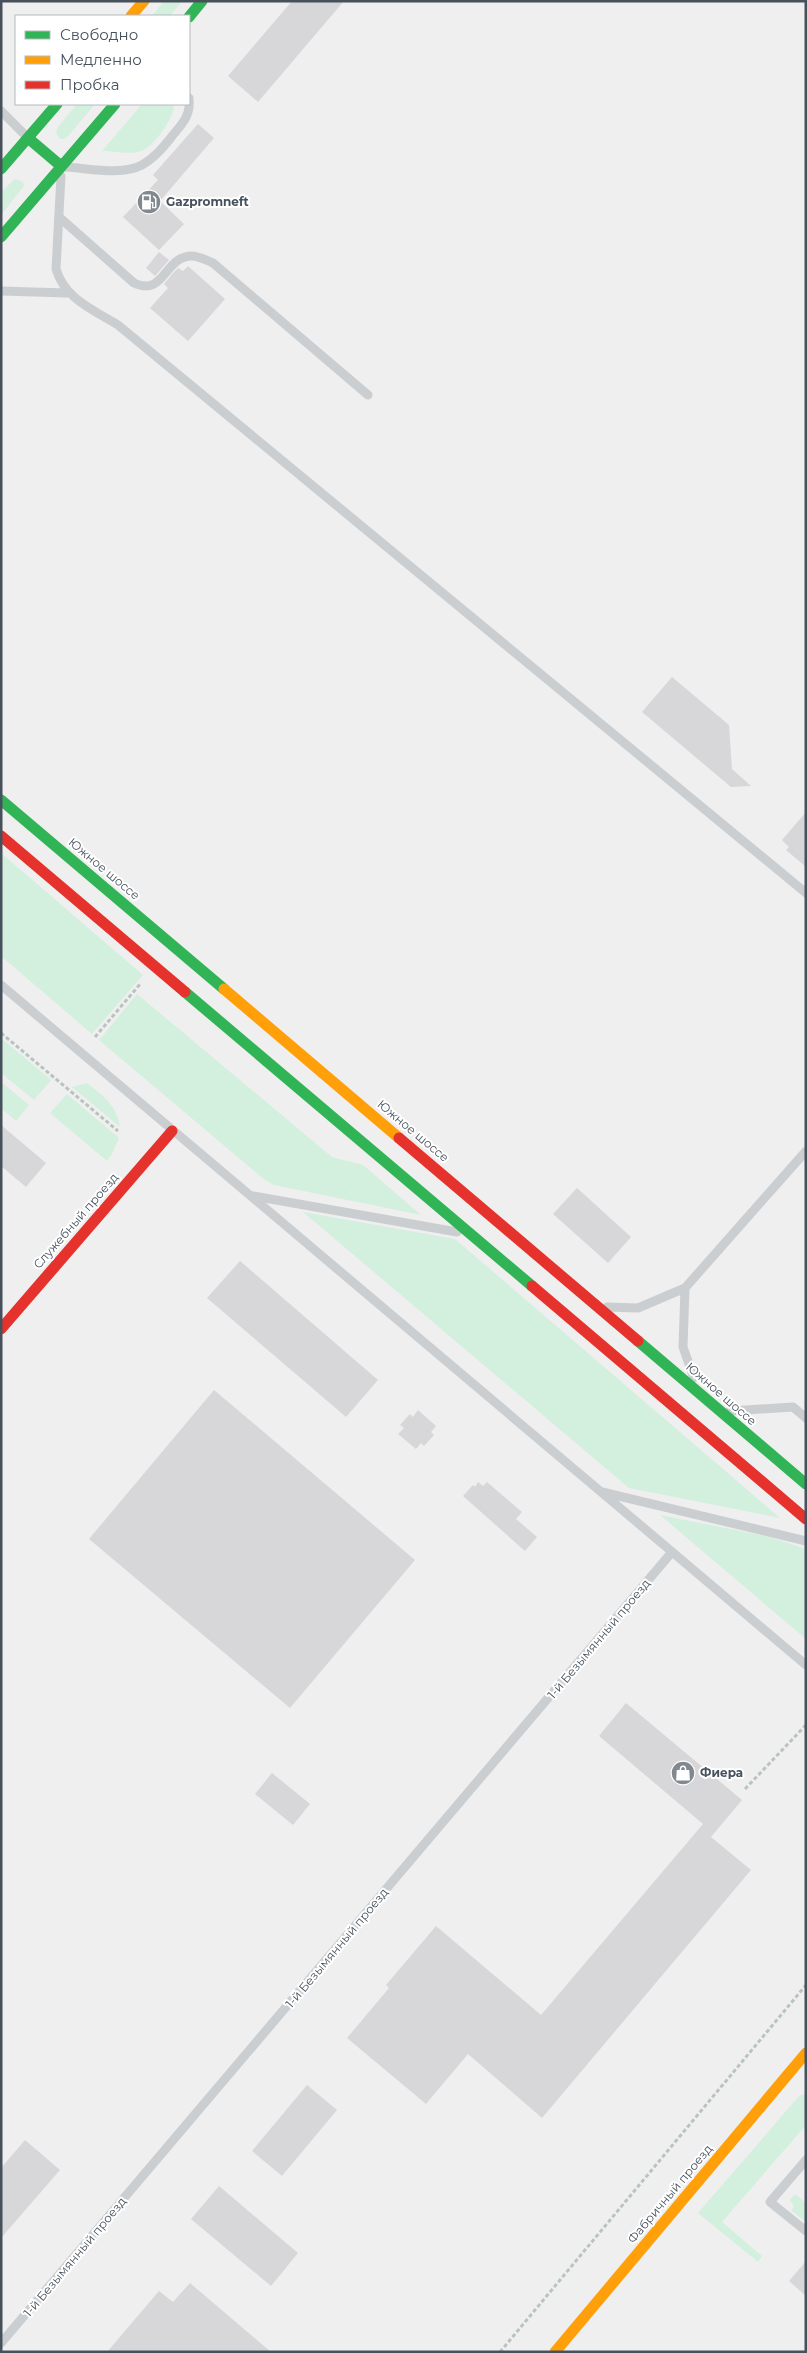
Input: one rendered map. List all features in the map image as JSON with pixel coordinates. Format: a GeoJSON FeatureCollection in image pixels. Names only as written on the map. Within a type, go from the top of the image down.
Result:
{"type":"FeatureCollection","features":[{"type":"Feature","properties":{"kind":"main road"},"geometry":{"type":"LineString","coordinates":[[133,15],[144,1]]}},
{"type":"Feature","properties":{"kind":"main road"},"geometry":{"type":"LineString","coordinates":[[190,16],[202,1]]}},
{"type":"Feature","properties":{"kind":"main road"},"geometry":{"type":"LineString","coordinates":[[1,170],[56,105]]}},
{"type":"Feature","properties":{"kind":"main road"},"geometry":{"type":"LineString","coordinates":[[1,237],[114,105]]}},
{"type":"Feature","properties":{"kind":"main road"},"geometry":{"type":"LineString","coordinates":[[28,138],[61,166]]}},
{"type":"Feature","properties":{"kind":"main road","name":"Южное шоссе"},"geometry":{"type":"LineString","coordinates":[[1,800],[806,1484]]}},
{"type":"Feature","properties":{"kind":"main road"},"geometry":{"type":"LineString","coordinates":[[1,836],[474,1235],[806,1519]]}},
{"type":"Feature","properties":{"kind":"main road","name":"Служебный проезд"},"geometry":{"type":"LineString","coordinates":[[1,1329],[172,1131]]}},
{"type":"Feature","properties":{"kind":"main road","name":"Фабричный проезд"},"geometry":{"type":"LineString","coordinates":[[554,2352],[804,2060]]}},
{"type":"Feature","properties":{"kind":"lane"},"geometry":{"type":"LineString","coordinates":[[190,105],[186,119],[154,157],[142,166],[127,170],[61,166],[56,270],[68,293],[118,325],[806,893]]}},
{"type":"Feature","properties":{"kind":"lane"},"geometry":{"type":"LineString","coordinates":[[1,111],[28,138]]}},
{"type":"Feature","properties":{"kind":"lane"},"geometry":{"type":"LineString","coordinates":[[59,217],[134,283],[143,287],[150,287],[156,283],[180,259],[190,256],[212,263],[368,395]]}},
{"type":"Feature","properties":{"kind":"lane"},"geometry":{"type":"LineString","coordinates":[[1,291],[68,293]]}},
{"type":"Feature","properties":{"kind":"lane"},"geometry":{"type":"LineString","coordinates":[[1,985],[806,1665]]}},
{"type":"Feature","properties":{"kind":"lane"},"geometry":{"type":"LineString","coordinates":[[598,1307],[638,1308],[685,1288],[806,1151]]}},
{"type":"Feature","properties":{"kind":"lane"},"geometry":{"type":"LineString","coordinates":[[253,1196],[474,1235]]}},
{"type":"Feature","properties":{"kind":"lane"},"geometry":{"type":"LineString","coordinates":[[685,1288],[683,1347],[698,1392]]}},
{"type":"Feature","properties":{"kind":"lane"},"geometry":{"type":"LineString","coordinates":[[721,1412],[794,1407],[806,1418]]}},
{"type":"Feature","properties":{"kind":"lane"},"geometry":{"type":"LineString","coordinates":[[600,1491],[806,1541]]}},
{"type":"Feature","properties":{"kind":"lane","name":"1-й Безымянный проезд"},"geometry":{"type":"LineString","coordinates":[[1,2343],[672,1552]]}},
{"type":"Feature","properties":{"kind":"lane"},"geometry":{"type":"LineString","coordinates":[[806,2160],[770,2202],[806,2231]]}},
{"type":"Feature","properties":{"kind":"path"},"geometry":{"type":"LineString","coordinates":[[95,1037],[145,977]]}},
{"type":"Feature","properties":{"kind":"path"},"geometry":{"type":"LineString","coordinates":[[1,1033],[118,1132]]}},
{"type":"Feature","properties":{"kind":"path"},"geometry":{"type":"LineString","coordinates":[[745,1790],[806,1725]]}},
{"type":"Feature","properties":{"kind":"path"},"geometry":{"type":"LineString","coordinates":[[500,2352],[806,1985]]}},
{"type":"Feature","properties":{"kind":"green space"},"geometry":{"type":"Polygon","coordinates":[[[164,1],[182,1],[171,15],[153,15],[164,1]]]}},
{"type":"Feature","properties":{"kind":"green space"},"geometry":{"type":"Polygon","coordinates":[[[76,105],[94,105],[64,139],[60,139],[56,132],[76,105]]]}},
{"type":"Feature","properties":{"kind":"green space"},"geometry":{"type":"Polygon","coordinates":[[[141,105],[174,105],[167,123],[158,137],[147,148],[142,151],[127,153],[102,151],[141,105]]]}},
{"type":"Feature","properties":{"kind":"green space"},"geometry":{"type":"Polygon","coordinates":[[[15,179],[23,182],[24,186],[1,215],[1,192],[15,179]]]}},
{"type":"Feature","properties":{"kind":"green space"},"geometry":{"type":"Polygon","coordinates":[[[1,853],[143,975],[92,1034],[1,956],[1,853]]]}},
{"type":"Feature","properties":{"kind":"green space"},"geometry":{"type":"Polygon","coordinates":[[[137,994],[332,1157],[363,1165],[421,1215],[274,1185],[265,1180],[99,1040],[137,994]]]}},
{"type":"Feature","properties":{"kind":"green space"},"geometry":{"type":"Polygon","coordinates":[[[1,1038],[51,1080],[34,1100],[1,1073],[1,1038]]]}},
{"type":"Feature","properties":{"kind":"green space"},"geometry":{"type":"Polygon","coordinates":[[[1,1082],[29,1105],[16,1121],[1,1108],[1,1082]]]}},
{"type":"Feature","properties":{"kind":"green space"},"geometry":{"type":"Polygon","coordinates":[[[87,1083],[104,1097],[112,1107],[120,1127],[72,1087],[87,1083]]]}},
{"type":"Feature","properties":{"kind":"green space"},"geometry":{"type":"Polygon","coordinates":[[[67,1094],[119,1138],[107,1161],[50,1113],[67,1094]]]}},
{"type":"Feature","properties":{"kind":"green space"},"geometry":{"type":"Polygon","coordinates":[[[303,1212],[455,1239],[780,1518],[629,1488],[303,1212]]]}},
{"type":"Feature","properties":{"kind":"green space"},"geometry":{"type":"Polygon","coordinates":[[[660,1515],[770,1537],[806,1549],[806,1639],[660,1515]]]}},
{"type":"Feature","properties":{"kind":"green space"},"geometry":{"type":"Polygon","coordinates":[[[806,2094],[806,2125],[722,2222],[762,2256],[758,2262],[698,2213],[800,2095],[806,2094]]]}},
{"type":"Feature","properties":{"kind":"green space"},"geometry":{"type":"Polygon","coordinates":[[[795,2194],[806,2203],[806,2222],[791,2210],[794,2207],[790,2200],[795,2194]]]}},
{"type":"Feature","properties":{"kind":"building"},"geometry":{"type":"Polygon","coordinates":[[[292,1],[344,1],[258,102],[228,76],[292,1]]]}},
{"type":"Feature","properties":{"kind":"building"},"geometry":{"type":"Polygon","coordinates":[[[198,124],[214,138],[160,201],[184,224],[159,250],[123,217],[158,180],[153,175],[198,124]]]}},
{"type":"Feature","properties":{"kind":"building"},"geometry":{"type":"Polygon","coordinates":[[[159,252],[169,260],[155,276],[146,268],[159,252]]]}},
{"type":"Feature","properties":{"kind":"building"},"geometry":{"type":"Polygon","coordinates":[[[188,266],[225,299],[188,341],[150,308],[168,288],[164,284],[173,273],[178,268],[183,271],[188,266]]]}},
{"type":"Feature","properties":{"kind":"building"},"geometry":{"type":"Polygon","coordinates":[[[672,677],[729,725],[732,769],[751,786],[731,787],[642,712],[672,677]]]}},
{"type":"Feature","properties":{"kind":"building"},"geometry":{"type":"Polygon","coordinates":[[[806,812],[806,867],[786,850],[789,847],[782,840],[806,812]]]}},
{"type":"Feature","properties":{"kind":"building"},"geometry":{"type":"Polygon","coordinates":[[[1,1125],[46,1163],[26,1187],[1,1166],[1,1125]]]}},
{"type":"Feature","properties":{"kind":"building"},"geometry":{"type":"Polygon","coordinates":[[[577,1188],[631,1237],[608,1263],[553,1214],[577,1188]]]}},
{"type":"Feature","properties":{"kind":"building"},"geometry":{"type":"Polygon","coordinates":[[[240,1261],[378,1380],[346,1417],[207,1298],[240,1261]]]}},
{"type":"Feature","properties":{"kind":"building"},"geometry":{"type":"Polygon","coordinates":[[[214,1390],[415,1560],[290,1708],[89,1539],[214,1390]]]}},
{"type":"Feature","properties":{"kind":"building"},"geometry":{"type":"Polygon","coordinates":[[[418,1410],[436,1426],[431,1432],[434,1435],[424,1446],[421,1443],[416,1449],[398,1434],[404,1428],[400,1425],[410,1414],[413,1417],[418,1410]]]}},
{"type":"Feature","properties":{"kind":"building"},"geometry":{"type":"Polygon","coordinates":[[[478,1482],[483,1486],[487,1482],[522,1512],[516,1519],[537,1537],[525,1551],[463,1496],[473,1485],[475,1487],[478,1482]]]}},
{"type":"Feature","properties":{"kind":"building"},"geometry":{"type":"Polygon","coordinates":[[[626,1703],[742,1800],[711,1837],[751,1870],[542,2118],[468,2054],[426,2104],[347,2038],[389,1988],[386,1985],[436,1926],[541,2015],[703,1824],[599,1736],[626,1703]]]}},
{"type":"Feature","properties":{"kind":"building"},"geometry":{"type":"Polygon","coordinates":[[[272,1773],[310,1804],[293,1825],[255,1794],[272,1773]]]}},
{"type":"Feature","properties":{"kind":"building"},"geometry":{"type":"Polygon","coordinates":[[[307,2085],[337,2110],[282,2176],[252,2151],[307,2085]]]}},
{"type":"Feature","properties":{"kind":"building"},"geometry":{"type":"Polygon","coordinates":[[[25,2140],[60,2170],[1,2238],[1,2168],[25,2140]]]}},
{"type":"Feature","properties":{"kind":"building"},"geometry":{"type":"Polygon","coordinates":[[[219,2186],[298,2253],[271,2286],[191,2219],[219,2186]]]}},
{"type":"Feature","properties":{"kind":"building"},"geometry":{"type":"Polygon","coordinates":[[[806,2261],[806,2296],[789,2281],[806,2261]]]}},
{"type":"Feature","properties":{"kind":"building"},"geometry":{"type":"Polygon","coordinates":[[[190,2283],[271,2352],[107,2352],[159,2291],[173,2302],[190,2283]]]}},
{"type":"Feature","properties":{"kind":"traffic: fast"},"geometry":{"type":"LineString","coordinates":[[190,16],[202,1]]}},
{"type":"Feature","properties":{"kind":"traffic: fast"},"geometry":{"type":"LineString","coordinates":[[1,169],[56,105]]}},
{"type":"Feature","properties":{"kind":"traffic: fast"},"geometry":{"type":"LineString","coordinates":[[1,237],[114,105]]}},
{"type":"Feature","properties":{"kind":"traffic: fast"},"geometry":{"type":"LineString","coordinates":[[28,138],[61,166]]}},
{"type":"Feature","properties":{"kind":"traffic: fast"},"geometry":{"type":"LineString","coordinates":[[1,800],[224,989]]}},
{"type":"Feature","properties":{"kind":"traffic: fast"},"geometry":{"type":"LineString","coordinates":[[185,992],[532,1286]]}},
{"type":"Feature","properties":{"kind":"traffic: fast"},"geometry":{"type":"LineString","coordinates":[[638,1341],[806,1484]]}},
{"type":"Feature","properties":{"kind":"traffic: slow"},"geometry":{"type":"LineString","coordinates":[[132,15],[144,1]]}},
{"type":"Feature","properties":{"kind":"traffic: slow"},"geometry":{"type":"LineString","coordinates":[[224,989],[399,1138]]}},
{"type":"Feature","properties":{"kind":"traffic: slow"},"geometry":{"type":"LineString","coordinates":[[555,2352],[806,2053]]}},
{"type":"Feature","properties":{"kind":"traffic: jam"},"geometry":{"type":"LineString","coordinates":[[1,836],[185,992]]}},
{"type":"Feature","properties":{"kind":"traffic: jam"},"geometry":{"type":"LineString","coordinates":[[1,1329],[172,1131]]}},
{"type":"Feature","properties":{"kind":"traffic: jam"},"geometry":{"type":"LineString","coordinates":[[399,1138],[638,1341]]}},
{"type":"Feature","properties":{"kind":"traffic: jam"},"geometry":{"type":"LineString","coordinates":[[532,1286],[806,1519]]}},
{"type":"Feature","properties":{"kind":"place","name":"Gazpromneft"},"geometry":{"type":"Point","coordinates":[149,202]}},
{"type":"Feature","properties":{"kind":"place","name":"Фиера"},"geometry":{"type":"Point","coordinates":[683,1773]}}]}
